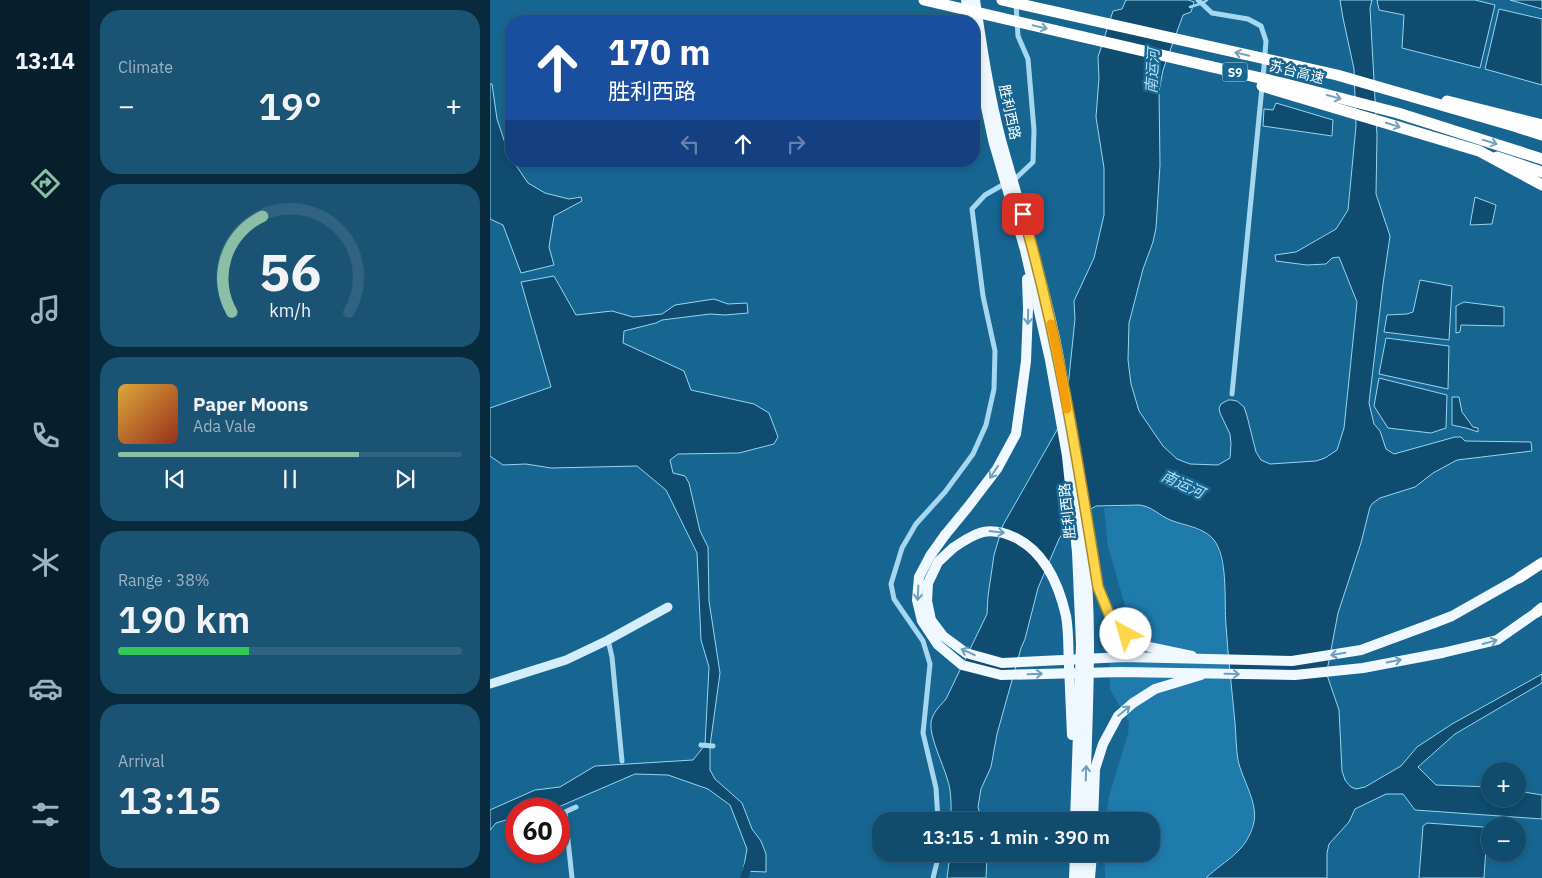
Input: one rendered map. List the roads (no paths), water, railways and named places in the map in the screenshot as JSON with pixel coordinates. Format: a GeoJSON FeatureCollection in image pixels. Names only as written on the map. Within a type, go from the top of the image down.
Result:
{"type":"FeatureCollection","features":[{"type":"Feature","properties":{"kind":"highway","name":"苏台高速"},"geometry":{"type":"LineString","coordinates":[[924,0],[1286,84],[1398,113],[1542,159]]}},
{"type":"Feature","properties":{"kind":"highway","name":"苏台高速"},"geometry":{"type":"LineString","coordinates":[[1002,0],[1337,75],[1542,135]]}},
{"type":"Feature","properties":{"kind":"highway"},"geometry":{"type":"LineString","coordinates":[[1162,55],[1542,172]]}},
{"type":"Feature","properties":{"kind":"highway"},"geometry":{"type":"LineString","coordinates":[[1337,75],[1542,125]]}},
{"type":"Feature","properties":{"kind":"highway"},"geometry":{"type":"LineString","coordinates":[[1478,151],[1542,185]]}},
{"type":"Feature","properties":{"kind":"highway"},"geometry":{"type":"LineString","coordinates":[[1520,578],[1542,563]]}},
{"type":"Feature","properties":{"kind":"main road"},"geometry":{"type":"LineString","coordinates":[[966,0],[968,15]]}},
{"type":"Feature","properties":{"kind":"main road","name":"胜利西路"},"geometry":{"type":"LineString","coordinates":[[975,0],[977,15]]}},
{"type":"Feature","properties":{"kind":"main road","name":"胜利西路"},"geometry":{"type":"LineString","coordinates":[[980,31],[1009,182],[1050,360],[1065,446],[1077,552],[1080,644],[1076,812]]}},
{"type":"Feature","properties":{"kind":"main road","name":"胜利西路"},"geometry":{"type":"LineString","coordinates":[[980,78],[993,140],[1033,248],[1058,356],[1075,453],[1086,552],[1089,644],[1084,812]]}},
{"type":"Feature","properties":{"kind":"main road"},"geometry":{"type":"LineString","coordinates":[[1025,250],[1028,310],[1026,361],[1016,434],[996,469],[930,556],[919,577],[917,600],[922,622],[938,645],[962,665],[1001,676],[1121,672],[1295,676],[1364,668],[1497,640],[1540,610]]}},
{"type":"Feature","properties":{"kind":"main road"},"geometry":{"type":"LineString","coordinates":[[1075,453],[1098,587],[1109,614],[1126,634],[1149,647],[1206,658]]}},
{"type":"Feature","properties":{"kind":"main road"},"geometry":{"type":"LineString","coordinates":[[1076,812],[1068,660],[1066,618],[1054,580],[1041,558],[1022,542],[1006,533],[984,530],[966,538],[938,562],[928,583],[927,600],[931,620],[943,636],[966,652],[1002,663],[1068,660],[1124,657],[1292,660],[1361,650],[1452,616],[1520,578]]}},
{"type":"Feature","properties":{"kind":"main road"},"geometry":{"type":"LineString","coordinates":[[1093,812],[1095,769],[1103,744],[1118,716],[1133,703],[1155,689],[1204,674]]}},
{"type":"Feature","properties":{"kind":"main road"},"geometry":{"type":"LineString","coordinates":[[1074,878],[1075,862]]}},
{"type":"Feature","properties":{"kind":"main road"},"geometry":{"type":"LineString","coordinates":[[1083,862],[1083,878]]}},
{"type":"Feature","properties":{"kind":"main road"},"geometry":{"type":"LineString","coordinates":[[1090,878],[1091,862]]}},
{"type":"Feature","properties":{"kind":"street"},"geometry":{"type":"LineString","coordinates":[[937,812],[936,788],[923,733],[930,664],[923,641],[894,599],[891,584],[902,548],[916,524],[946,492],[973,454],[986,425],[994,389],[995,351],[983,296],[972,209],[985,195],[1009,182],[1033,162],[1034,130],[1028,59],[1018,36],[1016,0]]}},
{"type":"Feature","properties":{"kind":"street"},"geometry":{"type":"LineString","coordinates":[[1198,0],[1212,14],[1248,19],[1262,26],[1266,41],[1232,394]]}},
{"type":"Feature","properties":{"kind":"street"},"geometry":{"type":"LineString","coordinates":[[490,684],[566,660],[608,640],[668,607]]}},
{"type":"Feature","properties":{"kind":"street"},"geometry":{"type":"LineString","coordinates":[[608,640],[612,657],[622,761]]}},
{"type":"Feature","properties":{"kind":"street"},"geometry":{"type":"LineString","coordinates":[[701,744],[713,746]]}},
{"type":"Feature","properties":{"kind":"street"},"geometry":{"type":"LineString","coordinates":[[572,878],[564,812],[576,807]]}},
{"type":"Feature","properties":{"kind":"street"},"geometry":{"type":"LineString","coordinates":[[933,878],[937,862]]}},
{"type":"Feature","properties":{"kind":"water","name":"南运河"},"geometry":{"type":"Polygon","coordinates":[[[1126,0],[1188,0],[1194,2],[1191,12],[1183,15],[1163,70],[1159,91],[1160,165],[1156,228],[1129,323],[1128,360],[1131,384],[1139,411],[1163,446],[1177,459],[1190,464],[1218,465],[1230,458],[1231,444],[1230,434],[1219,408],[1221,404],[1228,400],[1237,401],[1244,407],[1256,452],[1261,460],[1270,464],[1316,461],[1325,458],[1337,450],[1344,428],[1357,302],[1339,257],[1332,258],[1326,264],[1307,265],[1276,261],[1275,255],[1296,252],[1336,229],[1348,210],[1356,126],[1354,69],[1340,0],[1372,0],[1370,8],[1377,135],[1376,194],[1390,236],[1369,403],[1374,424],[1380,431],[1386,449],[1394,454],[1455,437],[1461,437],[1465,441],[1531,442],[1532,451],[1457,460],[1433,473],[1415,487],[1380,498],[1370,507],[1361,543],[1338,613],[1327,671],[1339,710],[1342,771],[1345,780],[1351,787],[1356,789],[1365,787],[1401,766],[1417,747],[1452,724],[1542,674],[1542,683],[1455,734],[1418,767],[1436,785],[1481,787],[1481,807],[1526,807],[1526,792],[1542,795],[1542,819],[1415,810],[1403,794],[1386,794],[1355,809],[1349,822],[1329,844],[1327,878],[1206,878],[1241,848],[1251,832],[1255,815],[1252,799],[1237,755],[1225,615],[1224,572],[1220,552],[1212,537],[1193,527],[1172,521],[1150,508],[1139,505],[1096,506],[1069,522],[1059,539],[1038,588],[997,734],[991,767],[981,789],[978,807],[979,812],[951,812],[950,789],[934,742],[931,722],[935,712],[946,699],[987,614],[994,555],[1003,525],[1065,416],[1075,319],[1074,301],[1094,258],[1104,215],[1104,168],[1096,117],[1099,78],[1098,57],[1113,11],[1122,9],[1126,0]]]}},
{"type":"Feature","properties":{"kind":"water"},"geometry":{"type":"Polygon","coordinates":[[[1377,0],[1475,0],[1495,5],[1480,68],[1402,48],[1404,15],[1379,10],[1377,0]]]}},
{"type":"Feature","properties":{"kind":"water"},"geometry":{"type":"Polygon","coordinates":[[[1510,0],[1542,0],[1542,9],[1510,0]]]}},
{"type":"Feature","properties":{"kind":"water"},"geometry":{"type":"Polygon","coordinates":[[[1499,9],[1542,19],[1542,85],[1485,69],[1499,9]]]}},
{"type":"Feature","properties":{"kind":"water"},"geometry":{"type":"Polygon","coordinates":[[[490,84],[492,84],[497,119],[505,143],[505,167],[517,167],[528,183],[545,193],[569,199],[581,197],[582,201],[554,216],[549,247],[554,265],[521,273],[503,225],[490,219],[490,84]]]}},
{"type":"Feature","properties":{"kind":"water"},"geometry":{"type":"Polygon","coordinates":[[[1276,103],[1333,120],[1332,136],[1263,126],[1264,109],[1273,110],[1276,103]]]}},
{"type":"Feature","properties":{"kind":"water"},"geometry":{"type":"Polygon","coordinates":[[[1475,197],[1496,205],[1492,224],[1470,225],[1475,197]]]}},
{"type":"Feature","properties":{"kind":"water"},"geometry":{"type":"Polygon","coordinates":[[[554,276],[576,315],[612,311],[633,317],[662,314],[675,305],[714,299],[728,304],[747,303],[748,313],[710,314],[662,320],[624,331],[623,343],[684,371],[691,390],[754,404],[769,413],[778,437],[774,444],[739,453],[678,454],[670,460],[673,473],[685,476],[689,483],[700,531],[708,547],[709,601],[720,673],[710,746],[710,770],[715,779],[742,803],[752,829],[761,841],[766,854],[766,872],[743,871],[747,849],[730,805],[708,789],[668,775],[635,774],[570,802],[570,798],[517,798],[535,790],[560,787],[595,766],[693,760],[705,745],[709,667],[701,640],[697,553],[666,490],[637,466],[551,468],[526,464],[503,465],[490,456],[490,408],[551,387],[521,282],[554,276]]]}},
{"type":"Feature","properties":{"kind":"water"},"geometry":{"type":"Polygon","coordinates":[[[1420,280],[1452,286],[1449,340],[1384,332],[1387,315],[1413,312],[1420,280]]]}},
{"type":"Feature","properties":{"kind":"water"},"geometry":{"type":"Polygon","coordinates":[[[1464,302],[1504,307],[1504,326],[1461,325],[1460,332],[1456,333],[1456,306],[1464,302]]]}},
{"type":"Feature","properties":{"kind":"water"},"geometry":{"type":"Polygon","coordinates":[[[1386,338],[1449,346],[1448,389],[1379,374],[1386,338]]]}},
{"type":"Feature","properties":{"kind":"water"},"geometry":{"type":"Polygon","coordinates":[[[1379,378],[1447,395],[1446,428],[1431,433],[1388,428],[1374,406],[1379,378]]]}},
{"type":"Feature","properties":{"kind":"water"},"geometry":{"type":"Polygon","coordinates":[[[1452,397],[1459,397],[1462,412],[1473,427],[1478,428],[1478,432],[1452,425],[1452,397]]]}},
{"type":"Feature","properties":{"kind":"water"},"geometry":{"type":"Polygon","coordinates":[[[505,803],[505,820],[496,823],[490,830],[490,810],[505,803]]]}},
{"type":"Feature","properties":{"kind":"water"},"geometry":{"type":"Polygon","coordinates":[[[1427,823],[1481,827],[1481,862],[1485,862],[1484,878],[1419,878],[1423,826],[1427,823]]]}},
{"type":"Feature","properties":{"kind":"water"},"geometry":{"type":"Polygon","coordinates":[[[949,862],[987,862],[986,878],[947,878],[949,862]]]}},
{"type":"Feature","properties":{"kind":"waterway"},"geometry":{"type":"LineString","coordinates":[[1190,7],[1207,0]]}},
{"type":"Feature","properties":{"kind":"waterway"},"geometry":{"type":"LineString","coordinates":[[744,878],[749,863]]}}]}
